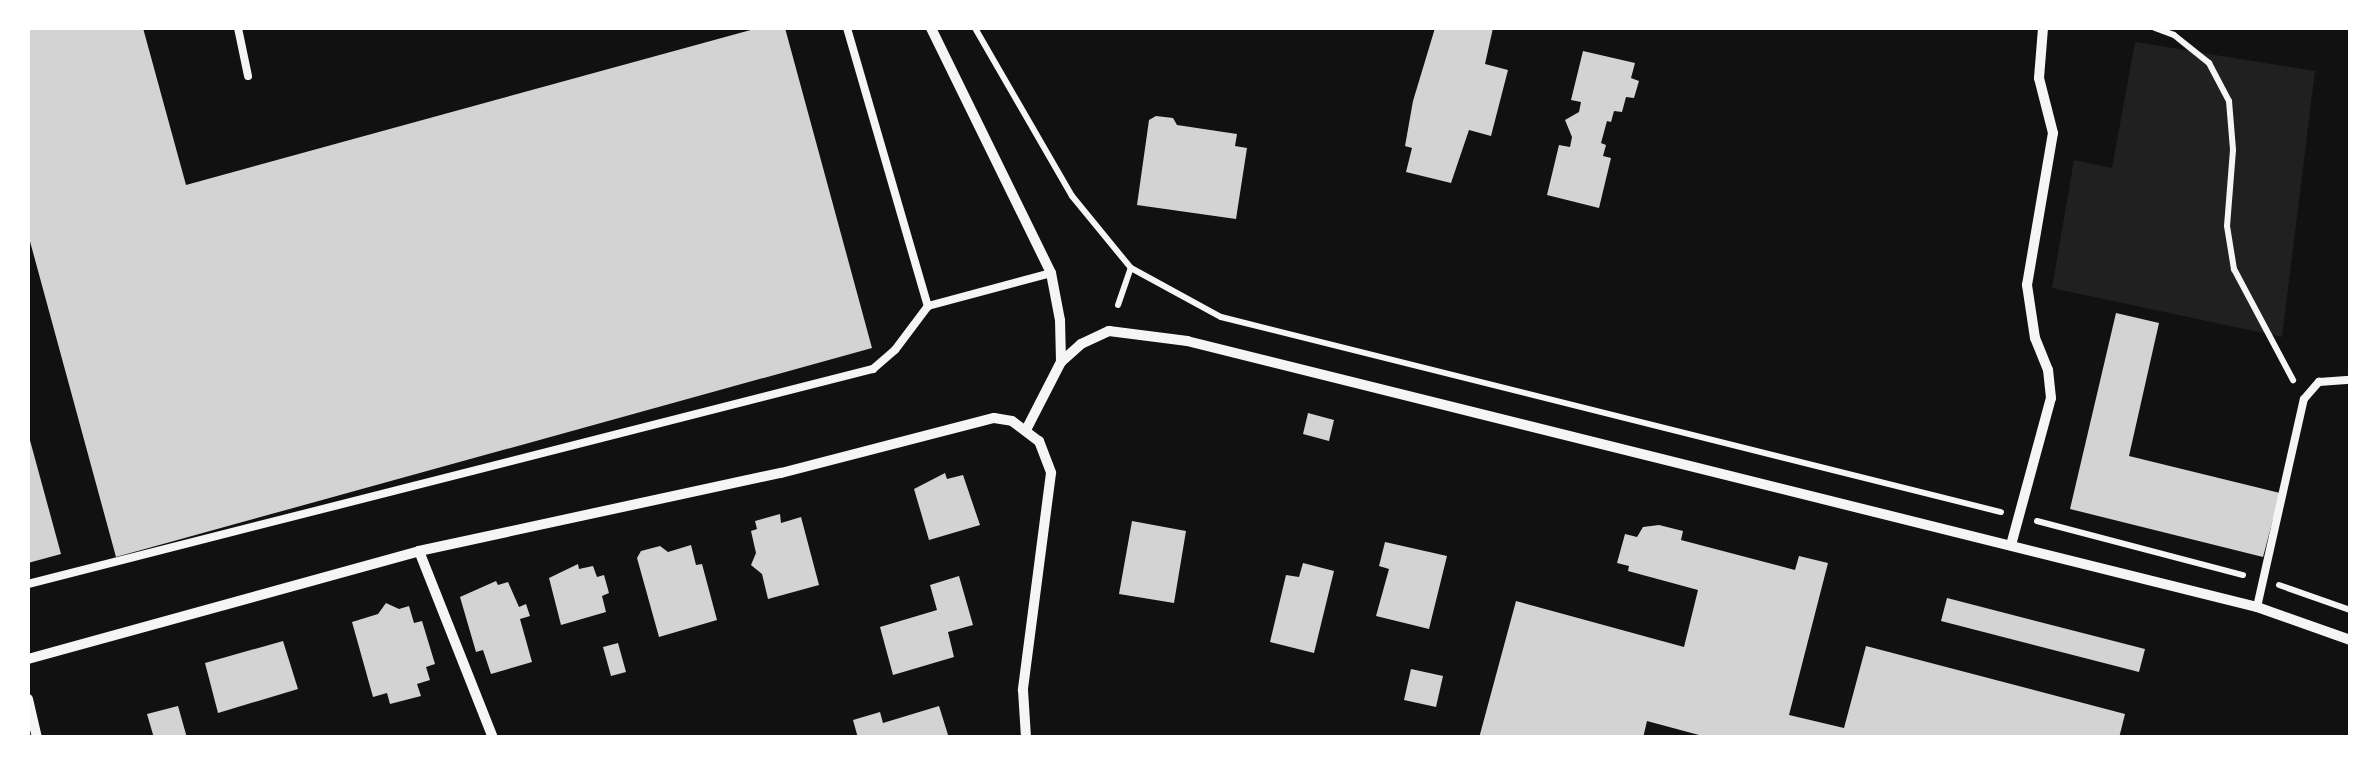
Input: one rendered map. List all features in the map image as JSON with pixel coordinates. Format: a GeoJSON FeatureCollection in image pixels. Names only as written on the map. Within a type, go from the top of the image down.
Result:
{"type":"FeatureCollection","features":[{"type":"Feature","properties":{"kind":"street"},"geometry":{"type":"LineString","coordinates":[[931,28],[1050,273],[1060,320],[1060,362],[1026,430]]}},
{"type":"Feature","properties":{"kind":"street"},"geometry":{"type":"LineString","coordinates":[[2012,545],[2051,398],[2048,370],[2034,338],[2027,284],[2053,132],[2039,78],[2043,28]]}},
{"type":"Feature","properties":{"kind":"street"},"geometry":{"type":"LineString","coordinates":[[1060,362],[1109,331],[1187,341],[2257,607],[2350,640]]}},
{"type":"Feature","properties":{"kind":"street"},"geometry":{"type":"LineString","coordinates":[[28,659],[418,551],[780,473],[964,422],[994,418],[1012,420],[1026,430],[1047,456],[1050,492],[1023,690],[1026,738]]}},
{"type":"Feature","properties":{"kind":"street"},"geometry":{"type":"LineString","coordinates":[[418,551],[493,738]]}},
{"type":"Feature","properties":{"kind":"street"},"geometry":{"type":"LineString","coordinates":[[28,699],[36,738]]}},
{"type":"Feature","properties":{"kind":"lane"},"geometry":{"type":"LineString","coordinates":[[238,28],[248,76]]}},
{"type":"Feature","properties":{"kind":"lane"},"geometry":{"type":"LineString","coordinates":[[847,28],[928,306]]}},
{"type":"Feature","properties":{"kind":"lane"},"geometry":{"type":"LineString","coordinates":[[28,584],[873,369],[894,350],[928,306],[1050,273]]}},
{"type":"Feature","properties":{"kind":"lane"},"geometry":{"type":"LineString","coordinates":[[2257,607],[2304,399],[2319,382],[2350,380]]}},
{"type":"Feature","properties":{"kind":"path"},"geometry":{"type":"LineString","coordinates":[[975,28],[1072,196],[1131,268],[1220,317],[2021,516],[2263,580],[2350,610]]}},
{"type":"Feature","properties":{"kind":"path"},"geometry":{"type":"LineString","coordinates":[[2155,28],[2174,35],[2209,63],[2229,100],[2233,150],[2227,226],[2234,269],[2304,399]]}},
{"type":"Feature","properties":{"kind":"path"},"geometry":{"type":"LineString","coordinates":[[1118,306],[1131,268]]}},
{"type":"Feature","properties":{"kind":"shaded area"},"geometry":{"type":"Polygon","coordinates":[[[2135,42],[2315,71],[2282,337],[2052,288],[2074,160],[2112,168],[2135,42]]]}},
{"type":"Feature","properties":{"kind":"building"},"geometry":{"type":"Polygon","coordinates":[[[28,28],[143,28],[186,185],[758,28],[785,28],[872,348],[116,557],[28,234],[28,28]]]}},
{"type":"Feature","properties":{"kind":"building"},"geometry":{"type":"Polygon","coordinates":[[[1435,28],[1493,28],[1485,64],[1508,70],[1491,136],[1469,130],[1451,183],[1406,172],[1412,148],[1405,146],[1413,101],[1435,28]]]}},
{"type":"Feature","properties":{"kind":"building"},"geometry":{"type":"Polygon","coordinates":[[[1583,51],[1635,63],[1631,78],[1639,81],[1634,98],[1626,97],[1622,112],[1614,111],[1611,122],[1607,121],[1601,143],[1606,145],[1603,156],[1611,158],[1599,208],[1547,195],[1559,145],[1570,147],[1572,137],[1565,120],[1579,112],[1581,102],[1571,100],[1583,51]]]}},
{"type":"Feature","properties":{"kind":"building"},"geometry":{"type":"Polygon","coordinates":[[[1156,116],[1173,118],[1177,125],[1237,134],[1235,146],[1247,148],[1236,219],[1137,205],[1149,120],[1156,116]]]}},
{"type":"Feature","properties":{"kind":"building"},"geometry":{"type":"Polygon","coordinates":[[[2116,313],[2159,323],[2129,456],[2280,493],[2263,557],[2070,509],[2116,313]]]}},
{"type":"Feature","properties":{"kind":"building"},"geometry":{"type":"Polygon","coordinates":[[[1308,413],[1334,420],[1329,441],[1303,434],[1308,413]]]}},
{"type":"Feature","properties":{"kind":"building"},"geometry":{"type":"Polygon","coordinates":[[[28,433],[61,554],[28,563],[28,433]]]}},
{"type":"Feature","properties":{"kind":"building"},"geometry":{"type":"Polygon","coordinates":[[[945,473],[947,479],[963,475],[980,525],[929,540],[914,489],[945,473]]]}},
{"type":"Feature","properties":{"kind":"building"},"geometry":{"type":"Polygon","coordinates":[[[780,514],[781,523],[801,517],[819,585],[768,599],[762,574],[751,565],[756,553],[751,531],[757,529],[755,521],[780,514]]]}},
{"type":"Feature","properties":{"kind":"building"},"geometry":{"type":"Polygon","coordinates":[[[1132,521],[1186,531],[1174,603],[1119,594],[1132,521]]]}},
{"type":"Feature","properties":{"kind":"building"},"geometry":{"type":"Polygon","coordinates":[[[1659,525],[1683,531],[1681,540],[1795,570],[1799,556],[1828,563],[1789,715],[1844,728],[1866,646],[2125,714],[2119,738],[1710,738],[1647,721],[1643,738],[1479,738],[1516,601],[1684,647],[1698,590],[1628,571],[1629,566],[1617,563],[1625,534],[1637,537],[1643,527],[1659,525]]]}},
{"type":"Feature","properties":{"kind":"building"},"geometry":{"type":"Polygon","coordinates":[[[1385,542],[1447,556],[1429,629],[1376,616],[1389,569],[1379,566],[1385,542]]]}},
{"type":"Feature","properties":{"kind":"building"},"geometry":{"type":"Polygon","coordinates":[[[691,545],[696,565],[702,564],[717,620],[659,637],[637,558],[641,551],[660,546],[668,552],[691,545]]]}},
{"type":"Feature","properties":{"kind":"building"},"geometry":{"type":"Polygon","coordinates":[[[1303,563],[1334,571],[1314,653],[1270,642],[1286,575],[1299,577],[1303,563]]]}},
{"type":"Feature","properties":{"kind":"building"},"geometry":{"type":"Polygon","coordinates":[[[578,564],[579,569],[593,566],[597,577],[604,575],[609,593],[602,596],[606,612],[561,625],[549,578],[578,564]]]}},
{"type":"Feature","properties":{"kind":"building"},"geometry":{"type":"Polygon","coordinates":[[[959,576],[973,625],[948,632],[954,657],[893,675],[880,627],[937,610],[930,585],[959,576]]]}},
{"type":"Feature","properties":{"kind":"building"},"geometry":{"type":"Polygon","coordinates":[[[496,581],[498,585],[508,582],[519,607],[526,604],[530,616],[520,619],[532,662],[491,674],[483,650],[476,652],[460,597],[496,581]]]}},
{"type":"Feature","properties":{"kind":"building"},"geometry":{"type":"Polygon","coordinates":[[[1947,598],[2145,649],[2139,672],[1941,621],[1947,598]]]}},
{"type":"Feature","properties":{"kind":"building"},"geometry":{"type":"Polygon","coordinates":[[[386,603],[399,609],[409,606],[414,623],[422,621],[435,664],[426,667],[430,680],[417,684],[421,696],[390,704],[387,693],[373,697],[352,622],[378,614],[386,603]]]}},
{"type":"Feature","properties":{"kind":"building"},"geometry":{"type":"Polygon","coordinates":[[[283,641],[298,689],[218,713],[205,663],[283,641]]]}},
{"type":"Feature","properties":{"kind":"building"},"geometry":{"type":"Polygon","coordinates":[[[618,643],[626,672],[611,676],[603,647],[618,643]]]}},
{"type":"Feature","properties":{"kind":"building"},"geometry":{"type":"Polygon","coordinates":[[[1411,669],[1443,676],[1436,707],[1404,700],[1411,669]]]}},
{"type":"Feature","properties":{"kind":"building"},"geometry":{"type":"Polygon","coordinates":[[[178,706],[187,738],[154,738],[147,714],[178,706]]]}},
{"type":"Feature","properties":{"kind":"building"},"geometry":{"type":"Polygon","coordinates":[[[939,706],[949,738],[858,738],[853,720],[880,712],[883,723],[939,706]]]}}]}
